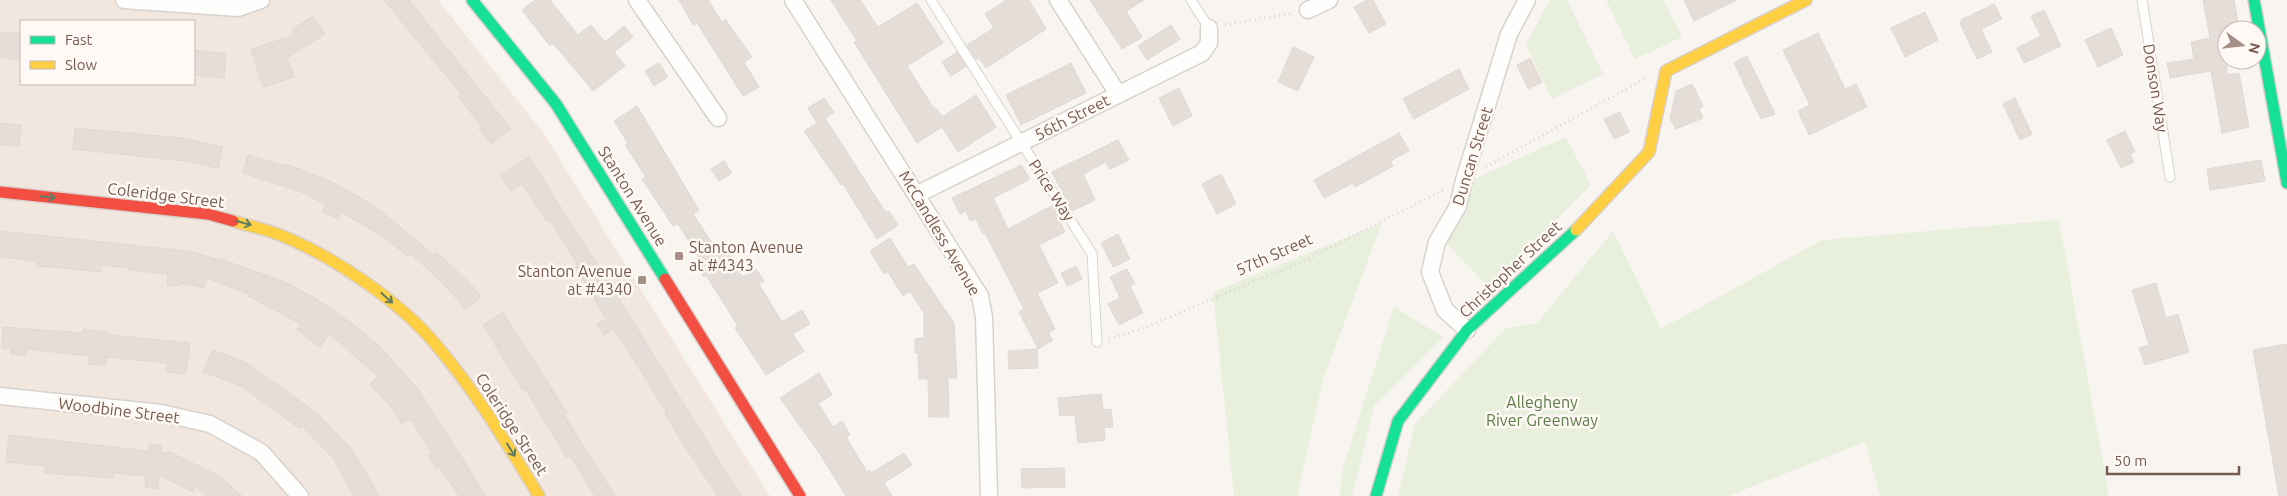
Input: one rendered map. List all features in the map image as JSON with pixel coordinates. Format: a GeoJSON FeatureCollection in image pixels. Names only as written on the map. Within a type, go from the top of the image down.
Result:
{"type":"FeatureCollection","features":[{"type":"Feature","properties":{"kind":"street"},"geometry":{"type":"LineString","coordinates":[[124,0],[196,7],[238,8],[261,0]]}},
{"type":"Feature","properties":{"kind":"street","name":"Stanton Avenue"},"geometry":{"type":"LineString","coordinates":[[472,0],[556,104],[800,496]]}},
{"type":"Feature","properties":{"kind":"street"},"geometry":{"type":"LineString","coordinates":[[637,0],[718,118]]}},
{"type":"Feature","properties":{"kind":"street","name":"McCandless Avenue"},"geometry":{"type":"LineString","coordinates":[[793,0],[918,194],[980,296],[984,317],[988,496]]}},
{"type":"Feature","properties":{"kind":"street"},"geometry":{"type":"LineString","coordinates":[[1058,0],[1118,94]]}},
{"type":"Feature","properties":{"kind":"street"},"geometry":{"type":"LineString","coordinates":[[1308,10],[1329,0]]}},
{"type":"Feature","properties":{"kind":"street","name":"Duncan Street"},"geometry":{"type":"LineString","coordinates":[[1467,330],[1445,310],[1430,272],[1437,242],[1458,206],[1464,180],[1509,34],[1527,0]]}},
{"type":"Feature","properties":{"kind":"street","name":"Christopher Street"},"geometry":{"type":"LineString","coordinates":[[1376,496],[1398,421],[1467,330],[1562,245],[1649,152],[1666,71],[1806,0]]}},
{"type":"Feature","properties":{"kind":"street"},"geometry":{"type":"LineString","coordinates":[[2254,0],[2287,183]]}},
{"type":"Feature","properties":{"kind":"street","name":"56th Street"},"geometry":{"type":"LineString","coordinates":[[918,194],[1202,53],[1209,43],[1209,28]]}},
{"type":"Feature","properties":{"kind":"street","name":"Coleridge Street"},"geometry":{"type":"LineString","coordinates":[[0,192],[208,214],[280,236],[331,260],[382,294],[436,344],[478,398],[539,496]]}},
{"type":"Feature","properties":{"kind":"street","name":"Woodbine Street"},"geometry":{"type":"LineString","coordinates":[[0,396],[161,413],[210,424],[261,452],[300,496]]}},
{"type":"Feature","properties":{"kind":"lane","name":"Price Way"},"geometry":{"type":"LineString","coordinates":[[931,0],[1092,254],[1097,342]]}},
{"type":"Feature","properties":{"kind":"lane"},"geometry":{"type":"LineString","coordinates":[[1191,0],[1209,28]]}},
{"type":"Feature","properties":{"kind":"lane","name":"Donson Way"},"geometry":{"type":"LineString","coordinates":[[2142,0],[2170,177]]}},
{"type":"Feature","properties":{"kind":"path"},"geometry":{"type":"LineString","coordinates":[[1209,28],[1308,10]]}},
{"type":"Feature","properties":{"kind":"path"},"geometry":{"type":"LineString","coordinates":[[1479,171],[1650,77]]}},
{"type":"Feature","properties":{"kind":"path","name":"57th Street"},"geometry":{"type":"LineString","coordinates":[[1097,342],[1138,330],[1308,259],[1449,187]]}},
{"type":"Feature","properties":{"kind":"shaded area"},"geometry":{"type":"Polygon","coordinates":[[[0,0],[438,0],[542,131],[770,496],[0,496],[0,0]]]}},
{"type":"Feature","properties":{"kind":"green space"},"geometry":{"type":"Polygon","coordinates":[[[1550,0],[1567,0],[1603,74],[1552,99],[1526,45],[1550,0]]]}},
{"type":"Feature","properties":{"kind":"green space"},"geometry":{"type":"Polygon","coordinates":[[[1606,0],[1663,0],[1682,37],[1635,59],[1606,0]]]}},
{"type":"Feature","properties":{"kind":"green space"},"geometry":{"type":"Polygon","coordinates":[[[1566,137],[1591,185],[1489,288],[1447,244],[1472,180],[1566,137]]]}},
{"type":"Feature","properties":{"kind":"green space","name":"Allegheny River Greenway"},"geometry":{"type":"Polygon","coordinates":[[[2059,220],[2109,496],[1880,496],[1865,442],[1728,496],[1398,496],[1415,424],[1506,328],[1537,323],[1613,231],[1661,329],[1822,240],[2059,220]]]}},
{"type":"Feature","properties":{"kind":"green space"},"geometry":{"type":"Polygon","coordinates":[[[1382,223],[1323,379],[1297,496],[1234,496],[1213,292],[1382,223]]]}},
{"type":"Feature","properties":{"kind":"green space"},"geometry":{"type":"Polygon","coordinates":[[[1394,307],[1443,337],[1374,406],[1352,496],[1340,496],[1343,468],[1394,307]]]}},
{"type":"Feature","properties":{"kind":"building"},"geometry":{"type":"Polygon","coordinates":[[[384,0],[409,0],[511,129],[491,144],[479,129],[482,127],[458,96],[461,94],[384,0]]]}},
{"type":"Feature","properties":{"kind":"building"},"geometry":{"type":"Polygon","coordinates":[[[535,0],[550,0],[578,35],[591,25],[605,42],[624,26],[633,37],[614,52],[625,66],[593,91],[553,43],[550,46],[522,10],[535,0]]]}},
{"type":"Feature","properties":{"kind":"building"},"geometry":{"type":"Polygon","coordinates":[[[679,0],[708,0],[722,22],[725,19],[752,57],[744,62],[759,87],[743,96],[697,23],[693,25],[679,0]]]}},
{"type":"Feature","properties":{"kind":"building"},"geometry":{"type":"Polygon","coordinates":[[[831,0],[860,0],[878,27],[917,3],[943,43],[907,66],[934,109],[936,108],[942,117],[976,95],[996,127],[958,152],[942,127],[917,143],[854,42],[857,41],[831,0]]]}},
{"type":"Feature","properties":{"kind":"building"},"geometry":{"type":"Polygon","coordinates":[[[1006,0],[1029,0],[1046,29],[986,68],[979,58],[976,59],[967,45],[994,28],[985,14],[1006,0]]]}},
{"type":"Feature","properties":{"kind":"building"},"geometry":{"type":"Polygon","coordinates":[[[1090,0],[1144,0],[1126,11],[1142,37],[1122,49],[1090,0]]]}},
{"type":"Feature","properties":{"kind":"building"},"geometry":{"type":"Polygon","coordinates":[[[1367,0],[1373,0],[1386,24],[1369,33],[1354,7],[1367,0]]]}},
{"type":"Feature","properties":{"kind":"building"},"geometry":{"type":"Polygon","coordinates":[[[1684,0],[1737,0],[1694,21],[1684,0]]]}},
{"type":"Feature","properties":{"kind":"building"},"geometry":{"type":"Polygon","coordinates":[[[2203,0],[2234,0],[2238,20],[2217,20],[2217,70],[2227,70],[2227,75],[2239,73],[2249,127],[2222,133],[2211,71],[2170,78],[2167,63],[2194,59],[2191,42],[2210,38],[2203,0]]]}},
{"type":"Feature","properties":{"kind":"building"},"geometry":{"type":"Polygon","coordinates":[[[1994,4],[2002,19],[1981,29],[1992,52],[1977,59],[1960,23],[1962,22],[1961,20],[1994,4]]]}},
{"type":"Feature","properties":{"kind":"building"},"geometry":{"type":"Polygon","coordinates":[[[2044,10],[2061,46],[2024,63],[2017,48],[2041,36],[2031,16],[2044,10]]]}},
{"type":"Feature","properties":{"kind":"building"},"geometry":{"type":"Polygon","coordinates":[[[1925,12],[1938,40],[1905,57],[1891,28],[1925,12]]]}},
{"type":"Feature","properties":{"kind":"building"},"geometry":{"type":"Polygon","coordinates":[[[313,16],[325,34],[287,58],[294,77],[263,87],[251,49],[295,35],[292,30],[313,16]]]}},
{"type":"Feature","properties":{"kind":"building"},"geometry":{"type":"Polygon","coordinates":[[[1171,25],[1180,39],[1147,60],[1138,46],[1171,25]]]}},
{"type":"Feature","properties":{"kind":"building"},"geometry":{"type":"Polygon","coordinates":[[[2111,28],[2123,55],[2098,67],[2085,40],[2111,28]]]}},
{"type":"Feature","properties":{"kind":"building"},"geometry":{"type":"Polygon","coordinates":[[[0,32],[20,34],[20,60],[0,57],[0,32]]]}},
{"type":"Feature","properties":{"kind":"building"},"geometry":{"type":"Polygon","coordinates":[[[1818,33],[1845,89],[1856,84],[1867,107],[1809,135],[1798,111],[1810,105],[1783,50],[1818,33]]]}},
{"type":"Feature","properties":{"kind":"building"},"geometry":{"type":"Polygon","coordinates":[[[1293,47],[1314,57],[1298,91],[1278,82],[1293,47]]]}},
{"type":"Feature","properties":{"kind":"building"},"geometry":{"type":"Polygon","coordinates":[[[195,50],[226,54],[224,78],[195,75],[195,50]]]}},
{"type":"Feature","properties":{"kind":"building"},"geometry":{"type":"Polygon","coordinates":[[[957,52],[966,66],[951,76],[942,62],[957,52]]]}},
{"type":"Feature","properties":{"kind":"building"},"geometry":{"type":"Polygon","coordinates":[[[1747,56],[1775,114],[1761,119],[1734,63],[1747,56]]]}},
{"type":"Feature","properties":{"kind":"building"},"geometry":{"type":"Polygon","coordinates":[[[1530,58],[1542,82],[1528,89],[1517,65],[1530,58]]]}},
{"type":"Feature","properties":{"kind":"building"},"geometry":{"type":"Polygon","coordinates":[[[659,63],[668,77],[654,86],[645,71],[659,63]]]}},
{"type":"Feature","properties":{"kind":"building"},"geometry":{"type":"Polygon","coordinates":[[[1071,63],[1086,93],[1021,125],[1006,95],[1071,63]]]}},
{"type":"Feature","properties":{"kind":"building"},"geometry":{"type":"Polygon","coordinates":[[[1459,69],[1469,89],[1414,119],[1403,99],[1459,69]]]}},
{"type":"Feature","properties":{"kind":"building"},"geometry":{"type":"Polygon","coordinates":[[[1692,84],[1703,106],[1699,109],[1703,118],[1676,129],[1670,119],[1676,91],[1692,84]]]}},
{"type":"Feature","properties":{"kind":"building"},"geometry":{"type":"Polygon","coordinates":[[[1179,88],[1192,116],[1173,126],[1159,98],[1179,88]]]}},
{"type":"Feature","properties":{"kind":"building"},"geometry":{"type":"Polygon","coordinates":[[[824,98],[834,112],[825,118],[886,213],[889,211],[898,225],[877,239],[843,184],[841,185],[804,131],[817,123],[808,108],[824,98]]]}},
{"type":"Feature","properties":{"kind":"building"},"geometry":{"type":"Polygon","coordinates":[[[2015,98],[2032,134],[2020,140],[2003,104],[2015,98]]]}},
{"type":"Feature","properties":{"kind":"building"},"geometry":{"type":"Polygon","coordinates":[[[637,106],[699,210],[693,214],[716,249],[723,245],[743,277],[756,269],[764,281],[759,284],[782,322],[802,310],[810,324],[793,334],[804,351],[766,375],[735,328],[738,326],[706,275],[704,277],[695,262],[700,259],[678,224],[673,226],[642,179],[646,177],[625,145],[628,143],[614,121],[637,106]]]}},
{"type":"Feature","properties":{"kind":"building"},"geometry":{"type":"Polygon","coordinates":[[[1620,112],[1629,132],[1614,139],[1604,119],[1620,112]]]}},
{"type":"Feature","properties":{"kind":"building"},"geometry":{"type":"Polygon","coordinates":[[[0,123],[21,125],[19,146],[0,145],[0,123]]]}},
{"type":"Feature","properties":{"kind":"building"},"geometry":{"type":"Polygon","coordinates":[[[75,128],[183,138],[222,147],[218,168],[185,161],[73,149],[75,128]]]}},
{"type":"Feature","properties":{"kind":"building"},"geometry":{"type":"Polygon","coordinates":[[[2125,131],[2135,152],[2130,154],[2134,162],[2121,168],[2107,140],[2125,131]]]}},
{"type":"Feature","properties":{"kind":"building"},"geometry":{"type":"Polygon","coordinates":[[[1399,133],[1409,151],[1390,161],[1393,166],[1355,187],[1353,183],[1324,198],[1314,180],[1399,133]]]}},
{"type":"Feature","properties":{"kind":"building"},"geometry":{"type":"Polygon","coordinates":[[[1118,140],[1129,160],[1110,169],[1106,162],[1083,174],[1095,200],[1072,211],[1052,172],[1118,140]]]}},
{"type":"Feature","properties":{"kind":"building"},"geometry":{"type":"Polygon","coordinates":[[[248,155],[285,166],[286,164],[330,181],[352,193],[381,211],[434,255],[436,252],[467,280],[481,296],[466,310],[443,283],[410,253],[408,256],[386,239],[342,212],[338,219],[322,211],[326,205],[304,193],[243,173],[248,155]]]}},
{"type":"Feature","properties":{"kind":"building"},"geometry":{"type":"Polygon","coordinates":[[[529,157],[741,496],[718,496],[678,436],[665,414],[667,413],[614,329],[604,335],[597,324],[606,319],[576,267],[578,266],[550,220],[547,222],[522,184],[511,191],[500,175],[529,157]]]}},
{"type":"Feature","properties":{"kind":"building"},"geometry":{"type":"Polygon","coordinates":[[[2261,160],[2265,181],[2210,190],[2207,169],[2261,160]]]}},
{"type":"Feature","properties":{"kind":"building"},"geometry":{"type":"Polygon","coordinates":[[[724,161],[732,173],[719,181],[711,169],[724,161]]]}},
{"type":"Feature","properties":{"kind":"building"},"geometry":{"type":"Polygon","coordinates":[[[1021,165],[1030,179],[993,198],[1008,229],[1053,205],[1061,217],[1058,218],[1065,232],[1039,245],[1058,283],[1037,293],[1055,329],[1048,333],[1053,340],[1038,349],[1019,312],[1024,309],[985,233],[983,234],[976,219],[970,221],[966,211],[960,214],[952,198],[1021,165]]]}},
{"type":"Feature","properties":{"kind":"building"},"geometry":{"type":"Polygon","coordinates":[[[1221,174],[1236,204],[1217,214],[1202,184],[1221,174]]]}},
{"type":"Feature","properties":{"kind":"building"},"geometry":{"type":"Polygon","coordinates":[[[0,231],[187,251],[229,262],[285,282],[313,297],[353,324],[380,347],[419,390],[486,496],[459,496],[439,466],[436,468],[428,455],[432,453],[411,419],[402,424],[391,407],[370,384],[378,376],[329,334],[320,347],[297,330],[301,324],[248,296],[249,294],[207,278],[204,288],[182,283],[181,286],[167,285],[168,274],[101,265],[101,272],[36,266],[36,261],[0,257],[0,231]]]}},
{"type":"Feature","properties":{"kind":"building"},"geometry":{"type":"Polygon","coordinates":[[[1118,234],[1130,259],[1113,267],[1101,243],[1118,234]]]}},
{"type":"Feature","properties":{"kind":"building"},"geometry":{"type":"Polygon","coordinates":[[[890,238],[908,267],[914,264],[954,323],[957,378],[948,378],[949,417],[929,417],[928,379],[919,379],[918,353],[915,353],[915,339],[924,338],[924,313],[910,291],[903,296],[888,272],[884,274],[870,251],[890,238]]]}},
{"type":"Feature","properties":{"kind":"building"},"geometry":{"type":"Polygon","coordinates":[[[1076,266],[1082,279],[1067,286],[1061,273],[1076,266]]]}},
{"type":"Feature","properties":{"kind":"building"},"geometry":{"type":"Polygon","coordinates":[[[1127,269],[1135,284],[1130,286],[1143,313],[1119,325],[1108,304],[1120,298],[1110,277],[1127,269]]]}},
{"type":"Feature","properties":{"kind":"building"},"geometry":{"type":"Polygon","coordinates":[[[2156,283],[2166,318],[2178,314],[2189,352],[2145,365],[2139,348],[2149,345],[2132,290],[2156,283]]]}},
{"type":"Feature","properties":{"kind":"building"},"geometry":{"type":"Polygon","coordinates":[[[503,312],[567,413],[564,415],[615,496],[595,496],[570,456],[567,458],[525,389],[523,391],[483,325],[503,312]]]}},
{"type":"Feature","properties":{"kind":"building"},"geometry":{"type":"Polygon","coordinates":[[[3,327],[82,333],[83,329],[108,332],[108,335],[190,343],[186,374],[167,372],[168,363],[106,357],[105,365],[88,364],[89,356],[27,349],[26,356],[10,354],[11,348],[2,348],[3,327]]]}},
{"type":"Feature","properties":{"kind":"building"},"geometry":{"type":"Polygon","coordinates":[[[2287,344],[2287,496],[2279,496],[2253,350],[2287,344]]]}},
{"type":"Feature","properties":{"kind":"building"},"geometry":{"type":"Polygon","coordinates":[[[1037,349],[1038,368],[1009,369],[1008,351],[1037,349]]]}},
{"type":"Feature","properties":{"kind":"building"},"geometry":{"type":"Polygon","coordinates":[[[212,350],[245,362],[317,413],[352,449],[379,496],[354,496],[333,458],[302,426],[300,429],[241,386],[203,372],[212,350]]]}},
{"type":"Feature","properties":{"kind":"building"},"geometry":{"type":"Polygon","coordinates":[[[819,373],[832,395],[818,403],[833,427],[842,421],[850,435],[846,437],[867,472],[869,470],[871,473],[904,453],[912,465],[884,483],[892,496],[846,496],[820,454],[780,398],[819,373]]]}},
{"type":"Feature","properties":{"kind":"building"},"geometry":{"type":"Polygon","coordinates":[[[1101,394],[1103,410],[1111,409],[1113,427],[1104,428],[1105,440],[1078,443],[1075,415],[1060,416],[1058,398],[1101,394]]]}},
{"type":"Feature","properties":{"kind":"building"},"geometry":{"type":"Polygon","coordinates":[[[9,435],[148,451],[149,444],[161,445],[161,452],[172,453],[219,476],[242,496],[207,496],[196,487],[193,492],[159,475],[158,489],[145,487],[146,476],[113,473],[113,478],[45,473],[46,466],[6,462],[9,435]]]}},
{"type":"Feature","properties":{"kind":"building"},"geometry":{"type":"Polygon","coordinates":[[[1064,468],[1065,487],[1022,488],[1021,469],[1064,468]]]}},
{"type":"Feature","properties":{"kind":"traffic: fast"},"geometry":{"type":"LineString","coordinates":[[472,0],[556,104],[665,279]]}},
{"type":"Feature","properties":{"kind":"traffic: fast"},"geometry":{"type":"LineString","coordinates":[[2254,0],[2287,183]]}},
{"type":"Feature","properties":{"kind":"traffic: fast"},"geometry":{"type":"LineString","coordinates":[[1376,496],[1398,421],[1467,330],[1576,230]]}},
{"type":"Feature","properties":{"kind":"traffic: slow"},"geometry":{"type":"LineString","coordinates":[[1576,230],[1649,152],[1666,71],[1806,0]]}},
{"type":"Feature","properties":{"kind":"traffic: slow"},"geometry":{"type":"LineString","coordinates":[[233,221],[280,235],[322,255],[365,282],[405,313],[437,346],[465,382],[491,419],[539,496]]}},
{"type":"Feature","properties":{"kind":"traffic: jam"},"geometry":{"type":"LineString","coordinates":[[0,192],[208,214],[233,221]]}},
{"type":"Feature","properties":{"kind":"traffic: jam"},"geometry":{"type":"LineString","coordinates":[[665,279],[800,496]]}},
{"type":"Feature","properties":{"kind":"place","name":"Stanton Avenue at #4343"},"geometry":{"type":"Point","coordinates":[679,256]}},
{"type":"Feature","properties":{"kind":"place","name":"Stanton Avenue at #4340"},"geometry":{"type":"Point","coordinates":[642,280]}}]}
